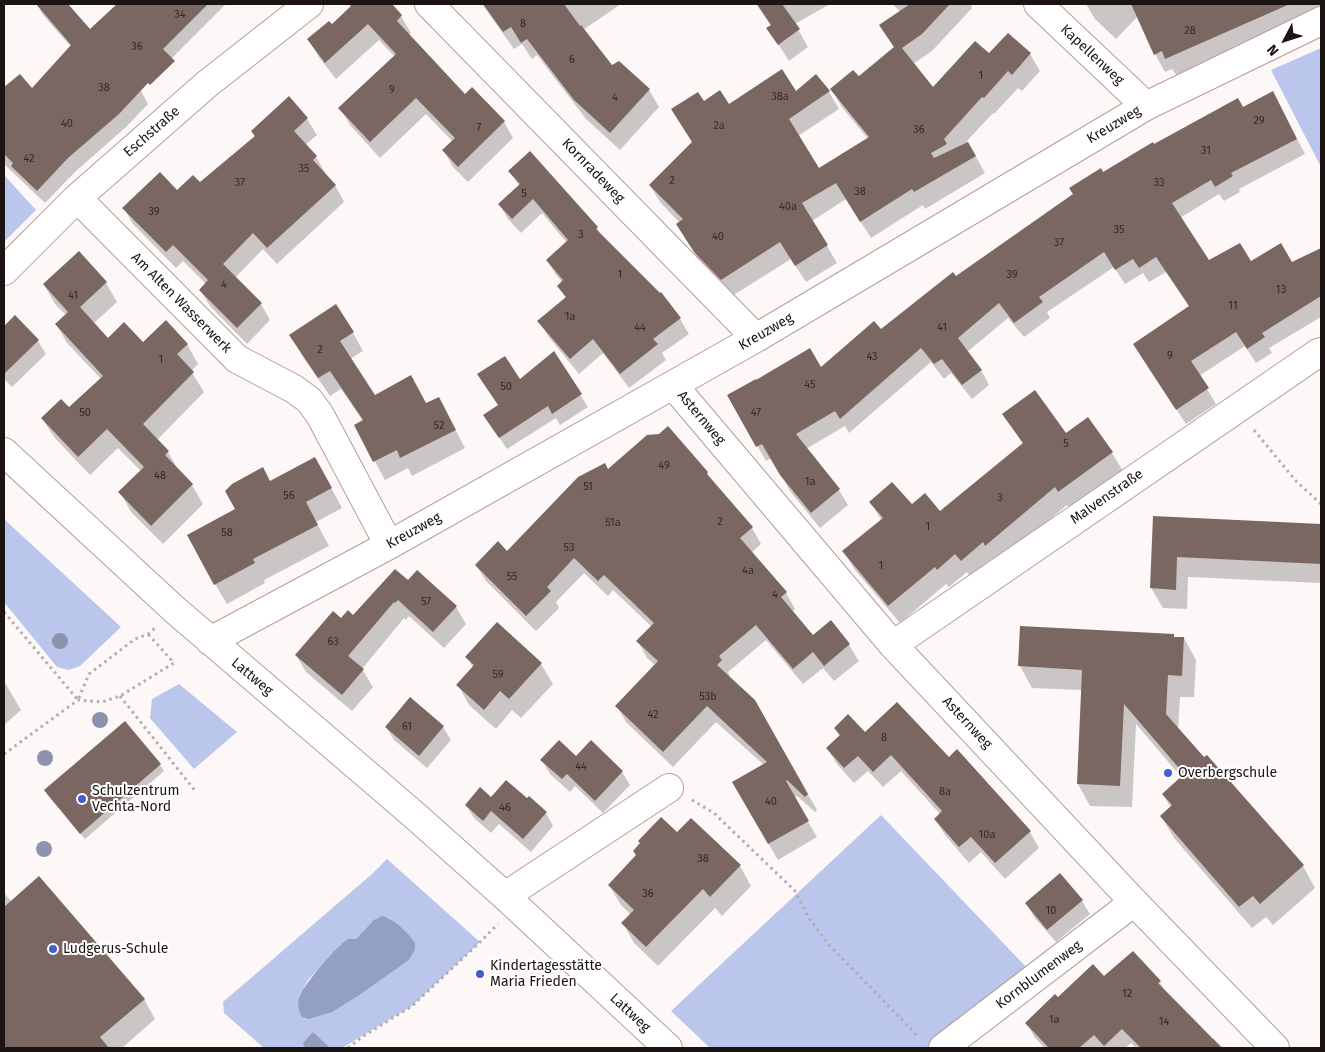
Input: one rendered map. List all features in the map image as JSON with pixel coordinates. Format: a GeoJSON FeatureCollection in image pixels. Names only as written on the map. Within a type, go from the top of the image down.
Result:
{"type":"FeatureCollection","features":[{"type":"Feature","properties":{"kind":"street","name":"Eschstraße"},"geometry":{"type":"LineString","coordinates":[[4,271],[77,198],[207,84],[309,4]]}},
{"type":"Feature","properties":{"kind":"street","name":"Kornradeweg"},"geometry":{"type":"LineString","coordinates":[[429,4],[756,338]]}},
{"type":"Feature","properties":{"kind":"street","name":"Kapellenweg"},"geometry":{"type":"LineString","coordinates":[[1038,4],[1146,106]]}},
{"type":"Feature","properties":{"kind":"street","name":"Kreuzweg"},"geometry":{"type":"LineString","coordinates":[[210,641],[389,544],[756,338],[1146,106],[1321,21]]}},
{"type":"Feature","properties":{"kind":"street","name":"Am Alten Wasserwerk"},"geometry":{"type":"LineString","coordinates":[[77,198],[237,359],[294,388],[309,400],[320,415],[389,544]]}},
{"type":"Feature","properties":{"kind":"street","name":"Malvenstraße"},"geometry":{"type":"LineString","coordinates":[[893,645],[1321,352]]}},
{"type":"Feature","properties":{"kind":"street","name":"Asternweg"},"geometry":{"type":"LineString","coordinates":[[673,385],[893,645],[1134,902],[1275,1048]]}},
{"type":"Feature","properties":{"kind":"street","name":"Lattweg"},"geometry":{"type":"LineString","coordinates":[[4,452],[210,641],[406,807],[668,1048]]}},
{"type":"Feature","properties":{"kind":"street"},"geometry":{"type":"LineString","coordinates":[[510,901],[669,788]]}},
{"type":"Feature","properties":{"kind":"street","name":"Kornblumenweg"},"geometry":{"type":"LineString","coordinates":[[931,1044],[1134,902]]}},
{"type":"Feature","properties":{"kind":"path"},"geometry":{"type":"LineString","coordinates":[[1237,408],[1296,481],[1321,504]]}},
{"type":"Feature","properties":{"kind":"path"},"geometry":{"type":"LineString","coordinates":[[4,754],[78,700],[89,674],[135,639],[148,634],[175,610]]}},
{"type":"Feature","properties":{"kind":"path"},"geometry":{"type":"LineString","coordinates":[[4,612],[78,700],[102,702],[120,696],[174,663],[148,634]]}},
{"type":"Feature","properties":{"kind":"path"},"geometry":{"type":"LineString","coordinates":[[120,696],[196,792]]}},
{"type":"Feature","properties":{"kind":"path"},"geometry":{"type":"LineString","coordinates":[[669,788],[714,813],[795,891],[808,918],[829,945],[914,1032],[931,1044]]}},
{"type":"Feature","properties":{"kind":"path"},"geometry":{"type":"LineString","coordinates":[[348,1048],[362,1037],[412,1006],[480,942],[510,901]]}},
{"type":"Feature","properties":{"kind":"shaded area"},"geometry":{"type":"Polygon","coordinates":[[[1321,48],[1321,167],[1271,70],[1321,48]]]}},
{"type":"Feature","properties":{"kind":"shaded area"},"geometry":{"type":"Polygon","coordinates":[[[4,175],[36,210],[4,242],[4,175]]]}},
{"type":"Feature","properties":{"kind":"shaded area"},"geometry":{"type":"Polygon","coordinates":[[[4,519],[121,627],[80,666],[69,670],[57,667],[4,602],[4,519]]]}},
{"type":"Feature","properties":{"kind":"shaded area"},"geometry":{"type":"Polygon","coordinates":[[[179,684],[237,732],[194,769],[150,718],[152,699],[179,684]]]}},
{"type":"Feature","properties":{"kind":"shaded area"},"geometry":{"type":"Polygon","coordinates":[[[881,815],[1029,970],[928,1048],[710,1048],[671,1011],[881,815]]]}},
{"type":"Feature","properties":{"kind":"shaded area"},"geometry":{"type":"Polygon","coordinates":[[[387,859],[480,942],[412,1006],[342,1048],[264,1048],[224,1013],[223,1002],[387,859]],[[388,917],[366,928],[356,939],[340,945],[308,980],[299,996],[361,994],[409,960],[415,950],[413,944],[402,927],[388,917]]]}},
{"type":"Feature","properties":{"kind":"shaded area"},"geometry":{"type":"Polygon","coordinates":[[[382,916],[405,930],[415,943],[415,950],[409,960],[332,1012],[309,1019],[302,1017],[298,1006],[299,998],[330,955],[344,942],[349,939],[356,939],[374,920],[382,916]]]}},
{"type":"Feature","properties":{"kind":"building"},"geometry":{"type":"Polygon","coordinates":[[[36,4],[68,4],[90,29],[117,4],[208,4],[163,49],[175,61],[150,85],[148,83],[119,114],[68,158],[37,191],[11,166],[13,163],[4,154],[4,87],[20,74],[32,88],[71,45],[36,4]]]}},
{"type":"Feature","properties":{"kind":"building"},"geometry":{"type":"Polygon","coordinates":[[[349,4],[392,4],[402,15],[397,21],[465,94],[472,87],[505,121],[458,167],[442,150],[455,138],[416,98],[370,142],[338,108],[396,54],[368,24],[325,63],[307,39],[329,21],[332,24],[351,6],[349,4]]]}},
{"type":"Feature","properties":{"kind":"building"},"geometry":{"type":"Polygon","coordinates":[[[483,4],[564,4],[612,65],[619,61],[650,89],[610,133],[574,100],[527,39],[521,43],[511,27],[503,32],[483,4]]]}},
{"type":"Feature","properties":{"kind":"building"},"geometry":{"type":"Polygon","coordinates":[[[757,4],[782,4],[800,29],[778,45],[766,28],[771,25],[757,4]]]}},
{"type":"Feature","properties":{"kind":"building"},"geometry":{"type":"Polygon","coordinates":[[[910,4],[950,4],[922,34],[902,48],[933,87],[975,41],[989,53],[1008,33],[1031,53],[1012,75],[1008,71],[984,98],[982,97],[944,139],[947,144],[931,153],[934,158],[968,142],[976,156],[914,192],[912,189],[860,222],[836,183],[802,203],[828,245],[795,266],[780,242],[721,280],[694,252],[676,224],[683,219],[649,185],[692,142],[671,109],[698,92],[704,101],[720,90],[729,104],[782,69],[796,91],[816,74],[830,91],[789,119],[819,168],[869,137],[830,89],[853,70],[859,76],[894,47],[879,25],[910,4]]]}},
{"type":"Feature","properties":{"kind":"building"},"geometry":{"type":"Polygon","coordinates":[[[1131,4],[1290,4],[1165,59],[1162,51],[1154,55],[1131,4]]]}},
{"type":"Feature","properties":{"kind":"building"},"geometry":{"type":"Polygon","coordinates":[[[1273,91],[1297,139],[1231,173],[1233,176],[1215,187],[1211,180],[1172,203],[1209,260],[1240,243],[1251,261],[1281,243],[1292,262],[1321,248],[1321,296],[1262,333],[1265,337],[1247,349],[1236,332],[1191,361],[1209,388],[1176,410],[1133,344],[1189,306],[1156,257],[1139,268],[1133,259],[1115,270],[1104,252],[1039,297],[1043,302],[1014,323],[999,303],[958,338],[982,370],[962,385],[942,359],[934,364],[921,348],[840,419],[835,411],[796,434],[840,489],[811,513],[780,475],[762,444],[756,447],[727,395],[810,348],[821,367],[874,321],[881,329],[953,272],[956,276],[1073,194],[1069,188],[1101,168],[1103,172],[1153,142],[1154,144],[1238,98],[1243,107],[1273,91]]]}},
{"type":"Feature","properties":{"kind":"building"},"geometry":{"type":"Polygon","coordinates":[[[289,96],[308,118],[294,131],[317,156],[313,160],[336,185],[267,248],[253,233],[223,264],[262,303],[237,328],[199,290],[208,280],[173,245],[166,252],[122,208],[160,172],[177,190],[193,175],[200,182],[255,136],[251,131],[289,96]]]}},
{"type":"Feature","properties":{"kind":"building"},"geometry":{"type":"Polygon","coordinates":[[[530,151],[598,227],[596,229],[661,292],[681,318],[653,339],[658,344],[620,374],[593,339],[570,359],[537,321],[566,297],[557,286],[563,280],[546,260],[568,240],[533,199],[512,219],[498,204],[520,184],[508,171],[530,151]]]}},
{"type":"Feature","properties":{"kind":"building"},"geometry":{"type":"Polygon","coordinates":[[[79,251],[107,282],[80,307],[108,338],[124,322],[143,342],[166,320],[188,344],[177,354],[194,372],[143,424],[169,451],[165,455],[193,484],[151,526],[118,492],[144,467],[107,429],[78,457],[41,418],[61,399],[69,407],[103,376],[55,324],[68,312],[43,284],[79,251]]]}},
{"type":"Feature","properties":{"kind":"building"},"geometry":{"type":"Polygon","coordinates":[[[336,304],[354,332],[340,341],[375,395],[411,375],[426,403],[439,397],[456,430],[400,458],[397,450],[373,462],[354,425],[363,420],[330,371],[318,378],[289,335],[336,304]]]}},
{"type":"Feature","properties":{"kind":"building"},"geometry":{"type":"Polygon","coordinates":[[[15,315],[39,340],[4,374],[4,326],[15,315]]]}},
{"type":"Feature","properties":{"kind":"building"},"geometry":{"type":"Polygon","coordinates":[[[554,351],[582,394],[552,414],[548,406],[499,438],[483,415],[498,405],[477,374],[505,356],[520,379],[554,351]]]}},
{"type":"Feature","properties":{"kind":"building"},"geometry":{"type":"Polygon","coordinates":[[[1035,390],[1066,433],[1088,417],[1113,452],[1058,492],[1055,487],[985,546],[983,542],[961,561],[955,554],[937,570],[935,567],[888,606],[842,551],[883,518],[869,502],[892,482],[912,504],[925,493],[940,511],[1023,443],[1002,414],[1035,390]]]}},
{"type":"Feature","properties":{"kind":"building"},"geometry":{"type":"Polygon","coordinates":[[[668,426],[753,527],[740,538],[787,592],[781,597],[813,635],[831,620],[850,644],[824,666],[813,652],[793,669],[756,625],[719,656],[722,660],[717,665],[755,700],[808,794],[805,797],[786,781],[809,821],[768,844],[732,782],[767,762],[707,706],[663,752],[615,706],[658,661],[636,641],[654,623],[604,575],[598,581],[574,558],[547,587],[551,591],[526,616],[475,565],[498,541],[507,551],[578,477],[605,463],[608,469],[647,435],[659,434],[668,426]]]}},
{"type":"Feature","properties":{"kind":"building"},"geometry":{"type":"Polygon","coordinates":[[[315,457],[332,488],[306,502],[318,525],[253,559],[255,563],[214,585],[187,535],[235,509],[225,491],[232,484],[263,467],[270,481],[315,457]]]}},
{"type":"Feature","properties":{"kind":"building"},"geometry":{"type":"Polygon","coordinates":[[[1153,516],[1321,524],[1321,564],[1177,557],[1176,590],[1150,588],[1153,516]]]}},
{"type":"Feature","properties":{"kind":"building"},"geometry":{"type":"Polygon","coordinates":[[[395,569],[408,580],[417,570],[457,606],[433,632],[398,600],[394,602],[348,656],[364,669],[342,695],[295,655],[333,611],[341,618],[348,610],[353,615],[395,569]]]}},
{"type":"Feature","properties":{"kind":"building"},"geometry":{"type":"Polygon","coordinates":[[[497,622],[542,663],[509,699],[500,691],[484,710],[456,685],[474,665],[465,657],[497,622]]]}},
{"type":"Feature","properties":{"kind":"building"},"geometry":{"type":"Polygon","coordinates":[[[1020,626],[1174,634],[1174,637],[1184,637],[1182,676],[1168,675],[1166,714],[1204,757],[1207,755],[1304,865],[1260,904],[1253,896],[1239,907],[1160,816],[1172,805],[1162,794],[1184,774],[1124,704],[1120,786],[1077,784],[1082,670],[1018,666],[1020,626]]]}},
{"type":"Feature","properties":{"kind":"building"},"geometry":{"type":"Polygon","coordinates":[[[410,697],[444,726],[419,756],[385,727],[410,697]]]}},
{"type":"Feature","properties":{"kind":"building"},"geometry":{"type":"Polygon","coordinates":[[[897,702],[949,757],[957,749],[1031,831],[995,863],[971,837],[959,847],[934,819],[942,811],[891,755],[873,772],[858,756],[844,768],[826,748],[840,735],[834,728],[848,714],[865,732],[897,702]]]}},
{"type":"Feature","properties":{"kind":"building"},"geometry":{"type":"Polygon","coordinates":[[[125,721],[161,764],[80,834],[44,790],[125,721]]]}},
{"type":"Feature","properties":{"kind":"building"},"geometry":{"type":"Polygon","coordinates":[[[559,740],[576,756],[591,740],[623,771],[595,801],[567,774],[562,779],[540,760],[559,740]]]}},
{"type":"Feature","properties":{"kind":"building"},"geometry":{"type":"Polygon","coordinates":[[[506,780],[527,798],[529,796],[547,812],[523,839],[491,811],[483,821],[465,805],[480,787],[491,797],[506,780]]]}},
{"type":"Feature","properties":{"kind":"building"},"geometry":{"type":"Polygon","coordinates":[[[661,817],[677,832],[691,818],[741,865],[710,897],[703,889],[646,947],[621,923],[634,910],[608,885],[636,855],[633,851],[640,843],[638,841],[661,817]]]}},
{"type":"Feature","properties":{"kind":"building"},"geometry":{"type":"Polygon","coordinates":[[[1060,873],[1083,900],[1047,930],[1025,903],[1060,873]]]}},
{"type":"Feature","properties":{"kind":"building","name":"Ludgerus-Schule"},"geometry":{"type":"Polygon","coordinates":[[[39,876],[145,999],[100,1037],[109,1048],[4,1048],[4,907],[39,876]]]}},
{"type":"Feature","properties":{"kind":"building"},"geometry":{"type":"Polygon","coordinates":[[[1133,951],[1161,981],[1158,983],[1222,1048],[1141,1048],[1122,1029],[1104,1046],[1094,1035],[1079,1048],[1049,1048],[1025,1023],[1055,994],[1058,997],[1093,964],[1104,976],[1133,951]]]}},
{"type":"Feature","properties":{"kind":"place","name":"Overbergschule"},"geometry":{"type":"Point","coordinates":[1168,773]}},
{"type":"Feature","properties":{"kind":"place","name":"Schulzentrum Vechta-Nord"},"geometry":{"type":"Point","coordinates":[82,799]}},
{"type":"Feature","properties":{"kind":"place","name":"Ludgerus-Schule"},"geometry":{"type":"Point","coordinates":[53,949]}},
{"type":"Feature","properties":{"kind":"place","name":"Kindertagesstätte Maria Frieden"},"geometry":{"type":"Point","coordinates":[480,974]}}]}
